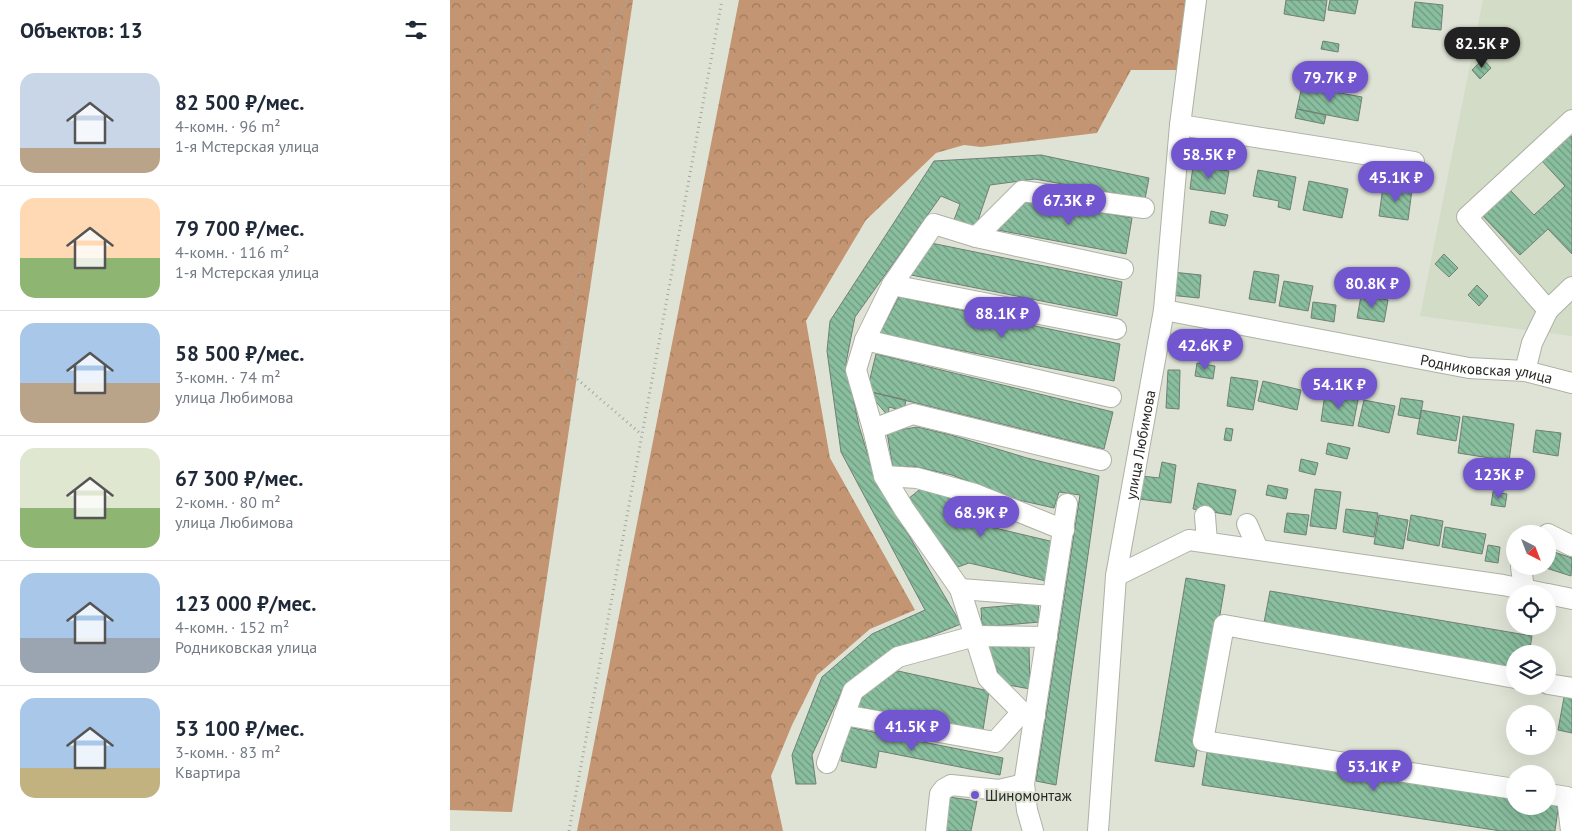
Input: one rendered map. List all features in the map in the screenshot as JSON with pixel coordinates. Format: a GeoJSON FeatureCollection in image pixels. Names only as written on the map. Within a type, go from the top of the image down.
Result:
{"type":"FeatureCollection","features":[{"type":"Feature","properties":{"kind":"street","name":"улица Любимова"},"geometry":{"type":"LineString","coordinates":[[1098,831],[1116,576],[1164,310],[1180,125],[1196,0]]}},
{"type":"Feature","properties":{"kind":"street"},"geometry":{"type":"LineString","coordinates":[[1548,310],[1467,217],[1572,120]]}},
{"type":"Feature","properties":{"kind":"street"},"geometry":{"type":"LineString","coordinates":[[1180,125],[1414,162]]}},
{"type":"Feature","properties":{"kind":"street"},"geometry":{"type":"LineString","coordinates":[[976,237],[1022,191],[1144,208]]}},
{"type":"Feature","properties":{"kind":"street"},"geometry":{"type":"LineString","coordinates":[[1028,714],[988,678],[960,589],[904,509],[884,476],[856,370],[865,340],[892,285],[934,224],[976,237],[1123,269]]}},
{"type":"Feature","properties":{"kind":"street"},"geometry":{"type":"LineString","coordinates":[[892,285],[1116,330]]}},
{"type":"Feature","properties":{"kind":"street"},"geometry":{"type":"LineString","coordinates":[[1525,371],[1532,343],[1548,310],[1572,287]]}},
{"type":"Feature","properties":{"kind":"street","name":"Родниковская улица"},"geometry":{"type":"LineString","coordinates":[[1164,310],[1469,368],[1525,371],[1572,383]]}},
{"type":"Feature","properties":{"kind":"street"},"geometry":{"type":"LineString","coordinates":[[865,340],[1110,397]]}},
{"type":"Feature","properties":{"kind":"street"},"geometry":{"type":"LineString","coordinates":[[873,429],[913,414],[1101,460]]}},
{"type":"Feature","properties":{"kind":"street"},"geometry":{"type":"LineString","coordinates":[[884,476],[917,478],[975,494],[1064,530]]}},
{"type":"Feature","properties":{"kind":"street"},"geometry":{"type":"LineString","coordinates":[[1033,831],[1026,810],[1024,784],[1028,714],[1047,637],[1067,504]]}},
{"type":"Feature","properties":{"kind":"street"},"geometry":{"type":"LineString","coordinates":[[1205,516],[1207,542]]}},
{"type":"Feature","properties":{"kind":"street"},"geometry":{"type":"LineString","coordinates":[[1247,524],[1258,549]]}},
{"type":"Feature","properties":{"kind":"street"},"geometry":{"type":"LineString","coordinates":[[1556,538],[1572,546]]}},
{"type":"Feature","properties":{"kind":"street"},"geometry":{"type":"LineString","coordinates":[[1116,576],[1189,540],[1506,586]]}},
{"type":"Feature","properties":{"kind":"street"},"geometry":{"type":"LineString","coordinates":[[960,589],[1054,596]]}},
{"type":"Feature","properties":{"kind":"street"},"geometry":{"type":"LineString","coordinates":[[1556,596],[1572,599]]}},
{"type":"Feature","properties":{"kind":"street"},"geometry":{"type":"LineString","coordinates":[[1506,676],[1224,625],[1203,741],[1506,788]]}},
{"type":"Feature","properties":{"kind":"street"},"geometry":{"type":"LineString","coordinates":[[827,763],[852,691],[898,657],[975,636],[1047,637]]}},
{"type":"Feature","properties":{"kind":"street"},"geometry":{"type":"LineString","coordinates":[[1556,685],[1572,688]]}},
{"type":"Feature","properties":{"kind":"street"},"geometry":{"type":"LineString","coordinates":[[844,715],[996,742],[1028,714]]}},
{"type":"Feature","properties":{"kind":"street"},"geometry":{"type":"LineString","coordinates":[[936,831],[940,794],[951,785],[999,790],[1024,784]]}},
{"type":"Feature","properties":{"kind":"street"},"geometry":{"type":"LineString","coordinates":[[1556,795],[1567,797],[1571,831]]}},
{"type":"Feature","properties":{"kind":"path"},"geometry":{"type":"LineString","coordinates":[[626,0],[614,30],[582,164],[586,241],[562,366],[642,434]]}},
{"type":"Feature","properties":{"kind":"path"},"geometry":{"type":"LineString","coordinates":[[569,831],[722,0]]}},
{"type":"Feature","properties":{"kind":"shaded area"},"geometry":{"type":"Polygon","coordinates":[[[1483,0],[1572,0],[1572,336],[1420,316],[1483,0]]]}},
{"type":"Feature","properties":{"kind":"green space"},"geometry":{"type":"Polygon","coordinates":[[[450,0],[633,0],[512,812],[450,810],[450,0]]]}},
{"type":"Feature","properties":{"kind":"green space"},"geometry":{"type":"Polygon","coordinates":[[[739,0],[1190,0],[1182,70],[1131,70],[1097,133],[981,147],[964,145],[936,153],[866,220],[806,321],[830,458],[915,610],[870,629],[817,675],[792,725],[771,776],[783,831],[577,831],[739,0]]]}},
{"type":"Feature","properties":{"kind":"building"},"geometry":{"type":"Polygon","coordinates":[[[1286,0],[1327,0],[1324,21],[1284,14],[1286,0]]]}},
{"type":"Feature","properties":{"kind":"building"},"geometry":{"type":"Polygon","coordinates":[[[1330,0],[1358,0],[1355,14],[1328,10],[1330,0]]]}},
{"type":"Feature","properties":{"kind":"building"},"geometry":{"type":"Polygon","coordinates":[[[1415,2],[1443,5],[1441,30],[1412,27],[1415,2]]]}},
{"type":"Feature","properties":{"kind":"building"},"geometry":{"type":"Polygon","coordinates":[[[1323,41],[1339,44],[1338,52],[1321,49],[1323,41]]]}},
{"type":"Feature","properties":{"kind":"building"},"geometry":{"type":"Polygon","coordinates":[[[1483,59],[1491,68],[1480,79],[1472,70],[1483,59]]]}},
{"type":"Feature","properties":{"kind":"building"},"geometry":{"type":"Polygon","coordinates":[[[1302,86],[1362,97],[1358,121],[1297,109],[1302,86]]]}},
{"type":"Feature","properties":{"kind":"building"},"geometry":{"type":"Polygon","coordinates":[[[1297,109],[1326,115],[1324,124],[1295,118],[1297,109]]]}},
{"type":"Feature","properties":{"kind":"building"},"geometry":{"type":"Polygon","coordinates":[[[1570,135],[1572,137],[1572,254],[1548,229],[1520,255],[1482,215],[1509,189],[1534,215],[1565,186],[1542,161],[1570,135]]]}},
{"type":"Feature","properties":{"kind":"building"},"geometry":{"type":"Polygon","coordinates":[[[1041,155],[1149,178],[1145,199],[1035,179],[990,185],[975,229],[954,220],[960,204],[941,196],[855,317],[846,363],[859,426],[875,478],[961,624],[885,654],[844,686],[812,755],[816,784],[796,784],[792,755],[822,677],[872,634],[925,610],[841,452],[827,351],[830,321],[934,161],[1041,155]]]}},
{"type":"Feature","properties":{"kind":"building"},"geometry":{"type":"Polygon","coordinates":[[[1193,166],[1229,171],[1225,194],[1190,189],[1193,166]]]}},
{"type":"Feature","properties":{"kind":"building"},"geometry":{"type":"Polygon","coordinates":[[[1258,170],[1296,177],[1290,210],[1278,207],[1279,201],[1253,196],[1258,170]]]}},
{"type":"Feature","properties":{"kind":"building"},"geometry":{"type":"Polygon","coordinates":[[[1309,181],[1348,189],[1342,218],[1303,210],[1309,181]]]}},
{"type":"Feature","properties":{"kind":"building"},"geometry":{"type":"Polygon","coordinates":[[[1383,187],[1412,190],[1408,220],[1379,216],[1383,187]]]}},
{"type":"Feature","properties":{"kind":"building"},"geometry":{"type":"Polygon","coordinates":[[[1025,199],[1132,218],[1126,254],[992,229],[1025,199]]]}},
{"type":"Feature","properties":{"kind":"building"},"geometry":{"type":"Polygon","coordinates":[[[1211,211],[1228,215],[1225,226],[1209,223],[1211,211]]]}},
{"type":"Feature","properties":{"kind":"building"},"geometry":{"type":"Polygon","coordinates":[[[931,243],[1122,282],[1117,316],[911,275],[931,243]]]}},
{"type":"Feature","properties":{"kind":"building"},"geometry":{"type":"Polygon","coordinates":[[[1444,254],[1458,268],[1449,277],[1435,264],[1444,254]]]}},
{"type":"Feature","properties":{"kind":"building"},"geometry":{"type":"Polygon","coordinates":[[[1254,271],[1279,275],[1275,303],[1249,299],[1254,271]]]}},
{"type":"Feature","properties":{"kind":"building"},"geometry":{"type":"Polygon","coordinates":[[[1172,272],[1201,275],[1199,298],[1169,295],[1172,272]]]}},
{"type":"Feature","properties":{"kind":"building"},"geometry":{"type":"Polygon","coordinates":[[[1284,281],[1313,286],[1308,311],[1279,306],[1284,281]]]}},
{"type":"Feature","properties":{"kind":"building"},"geometry":{"type":"Polygon","coordinates":[[[1477,285],[1488,296],[1479,306],[1468,295],[1477,285]]]}},
{"type":"Feature","properties":{"kind":"building"},"geometry":{"type":"Polygon","coordinates":[[[1361,296],[1388,300],[1384,322],[1357,318],[1361,296]]]}},
{"type":"Feature","properties":{"kind":"building"},"geometry":{"type":"Polygon","coordinates":[[[899,297],[1120,344],[1114,381],[879,334],[899,297]]]}},
{"type":"Feature","properties":{"kind":"building"},"geometry":{"type":"Polygon","coordinates":[[[1313,302],[1336,305],[1334,322],[1311,318],[1313,302]]]}},
{"type":"Feature","properties":{"kind":"building"},"geometry":{"type":"Polygon","coordinates":[[[876,354],[1113,412],[1104,449],[867,391],[876,354]]]}},
{"type":"Feature","properties":{"kind":"building"},"geometry":{"type":"Polygon","coordinates":[[[1197,363],[1215,366],[1213,379],[1195,376],[1197,363]]]}},
{"type":"Feature","properties":{"kind":"building"},"geometry":{"type":"Polygon","coordinates":[[[1168,370],[1180,370],[1179,409],[1166,408],[1168,370]]]}},
{"type":"Feature","properties":{"kind":"building"},"geometry":{"type":"Polygon","coordinates":[[[1231,377],[1258,381],[1253,410],[1227,406],[1231,377]]]}},
{"type":"Feature","properties":{"kind":"building"},"geometry":{"type":"Polygon","coordinates":[[[1263,381],[1301,390],[1297,410],[1258,401],[1263,381]]]}},
{"type":"Feature","properties":{"kind":"building"},"geometry":{"type":"Polygon","coordinates":[[[867,391],[906,400],[904,411],[889,407],[888,416],[867,391]]]}},
{"type":"Feature","properties":{"kind":"building"},"geometry":{"type":"Polygon","coordinates":[[[1325,394],[1358,400],[1353,426],[1321,421],[1325,394]]]}},
{"type":"Feature","properties":{"kind":"building"},"geometry":{"type":"Polygon","coordinates":[[[1401,398],[1423,401],[1420,419],[1398,415],[1401,398]]]}},
{"type":"Feature","properties":{"kind":"building"},"geometry":{"type":"Polygon","coordinates":[[[1364,400],[1395,406],[1389,433],[1358,426],[1364,400]]]}},
{"type":"Feature","properties":{"kind":"building"},"geometry":{"type":"Polygon","coordinates":[[[1421,410],[1460,417],[1456,441],[1417,434],[1421,410]]]}},
{"type":"Feature","properties":{"kind":"building"},"geometry":{"type":"Polygon","coordinates":[[[1463,416],[1514,424],[1509,461],[1458,453],[1463,416]]]}},
{"type":"Feature","properties":{"kind":"building"},"geometry":{"type":"Polygon","coordinates":[[[917,427],[1099,476],[1056,785],[1036,781],[1080,495],[1059,492],[1054,508],[1010,498],[952,475],[912,466],[893,469],[887,432],[917,427]]]}},
{"type":"Feature","properties":{"kind":"building"},"geometry":{"type":"Polygon","coordinates":[[[1226,428],[1233,429],[1231,441],[1224,440],[1226,428]]]}},
{"type":"Feature","properties":{"kind":"building"},"geometry":{"type":"Polygon","coordinates":[[[1536,430],[1561,433],[1558,456],[1533,452],[1536,430]]]}},
{"type":"Feature","properties":{"kind":"building"},"geometry":{"type":"Polygon","coordinates":[[[1328,443],[1350,448],[1347,459],[1326,454],[1328,443]]]}},
{"type":"Feature","properties":{"kind":"building"},"geometry":{"type":"Polygon","coordinates":[[[1301,459],[1318,463],[1315,475],[1299,471],[1301,459]]]}},
{"type":"Feature","properties":{"kind":"building"},"geometry":{"type":"Polygon","coordinates":[[[1162,462],[1176,465],[1171,503],[1139,499],[1142,476],[1159,478],[1162,462]]]}},
{"type":"Feature","properties":{"kind":"building"},"geometry":{"type":"Polygon","coordinates":[[[1198,483],[1236,490],[1231,515],[1193,509],[1198,483]]]}},
{"type":"Feature","properties":{"kind":"building"},"geometry":{"type":"Polygon","coordinates":[[[1268,485],[1288,489],[1286,499],[1266,495],[1268,485]]]}},
{"type":"Feature","properties":{"kind":"building"},"geometry":{"type":"Polygon","coordinates":[[[924,486],[960,500],[978,524],[1054,542],[1046,581],[969,563],[958,567],[908,499],[924,486]]]}},
{"type":"Feature","properties":{"kind":"building"},"geometry":{"type":"Polygon","coordinates":[[[1315,489],[1341,492],[1336,529],[1310,526],[1315,489]]]}},
{"type":"Feature","properties":{"kind":"building"},"geometry":{"type":"Polygon","coordinates":[[[1493,492],[1507,494],[1505,507],[1491,505],[1493,492]]]}},
{"type":"Feature","properties":{"kind":"building"},"geometry":{"type":"Polygon","coordinates":[[[1346,509],[1378,513],[1374,537],[1343,532],[1346,509]]]}},
{"type":"Feature","properties":{"kind":"building"},"geometry":{"type":"Polygon","coordinates":[[[1287,513],[1309,515],[1306,535],[1284,532],[1287,513]]]}},
{"type":"Feature","properties":{"kind":"building"},"geometry":{"type":"Polygon","coordinates":[[[1379,515],[1408,520],[1403,549],[1374,544],[1379,515]]]}},
{"type":"Feature","properties":{"kind":"building"},"geometry":{"type":"Polygon","coordinates":[[[1411,515],[1443,521],[1439,546],[1407,540],[1411,515]]]}},
{"type":"Feature","properties":{"kind":"building"},"geometry":{"type":"Polygon","coordinates":[[[1445,527],[1486,534],[1482,554],[1442,547],[1445,527]]]}},
{"type":"Feature","properties":{"kind":"building"},"geometry":{"type":"Polygon","coordinates":[[[1488,545],[1500,547],[1498,563],[1485,561],[1488,545]]]}},
{"type":"Feature","properties":{"kind":"building"},"geometry":{"type":"Polygon","coordinates":[[[1556,553],[1572,558],[1571,576],[1556,571],[1556,553]]]}},
{"type":"Feature","properties":{"kind":"building"},"geometry":{"type":"Polygon","coordinates":[[[1186,578],[1225,585],[1194,767],[1155,761],[1186,578]]]}},
{"type":"Feature","properties":{"kind":"building"},"geometry":{"type":"Polygon","coordinates":[[[1270,591],[1506,632],[1506,635],[1532,636],[1530,645],[1506,645],[1506,669],[1263,628],[1270,591]]]}},
{"type":"Feature","properties":{"kind":"building"},"geometry":{"type":"Polygon","coordinates":[[[1038,603],[1040,622],[982,627],[981,608],[1038,603]]]}},
{"type":"Feature","properties":{"kind":"building"},"geometry":{"type":"Polygon","coordinates":[[[986,645],[1029,647],[1030,689],[1003,684],[986,645]]]}},
{"type":"Feature","properties":{"kind":"building"},"geometry":{"type":"Polygon","coordinates":[[[898,671],[989,691],[983,730],[858,707],[864,691],[898,671]]]}},
{"type":"Feature","properties":{"kind":"building"},"geometry":{"type":"Polygon","coordinates":[[[1565,692],[1572,694],[1572,733],[1558,730],[1565,692]]]}},
{"type":"Feature","properties":{"kind":"building"},"geometry":{"type":"Polygon","coordinates":[[[848,727],[1003,758],[1000,775],[879,751],[876,768],[841,761],[848,727]]]}},
{"type":"Feature","properties":{"kind":"building"},"geometry":{"type":"Polygon","coordinates":[[[1208,747],[1506,794],[1506,815],[1556,815],[1556,801],[1559,802],[1555,831],[1501,831],[1202,785],[1208,747]]]}},
{"type":"Feature","properties":{"kind":"building"},"geometry":{"type":"Polygon","coordinates":[[[949,797],[977,801],[971,831],[943,831],[949,797]]]}},
{"type":"Feature","properties":{"kind":"place","name":"Шиномонтаж"},"geometry":{"type":"Point","coordinates":[975,795]}}]}
